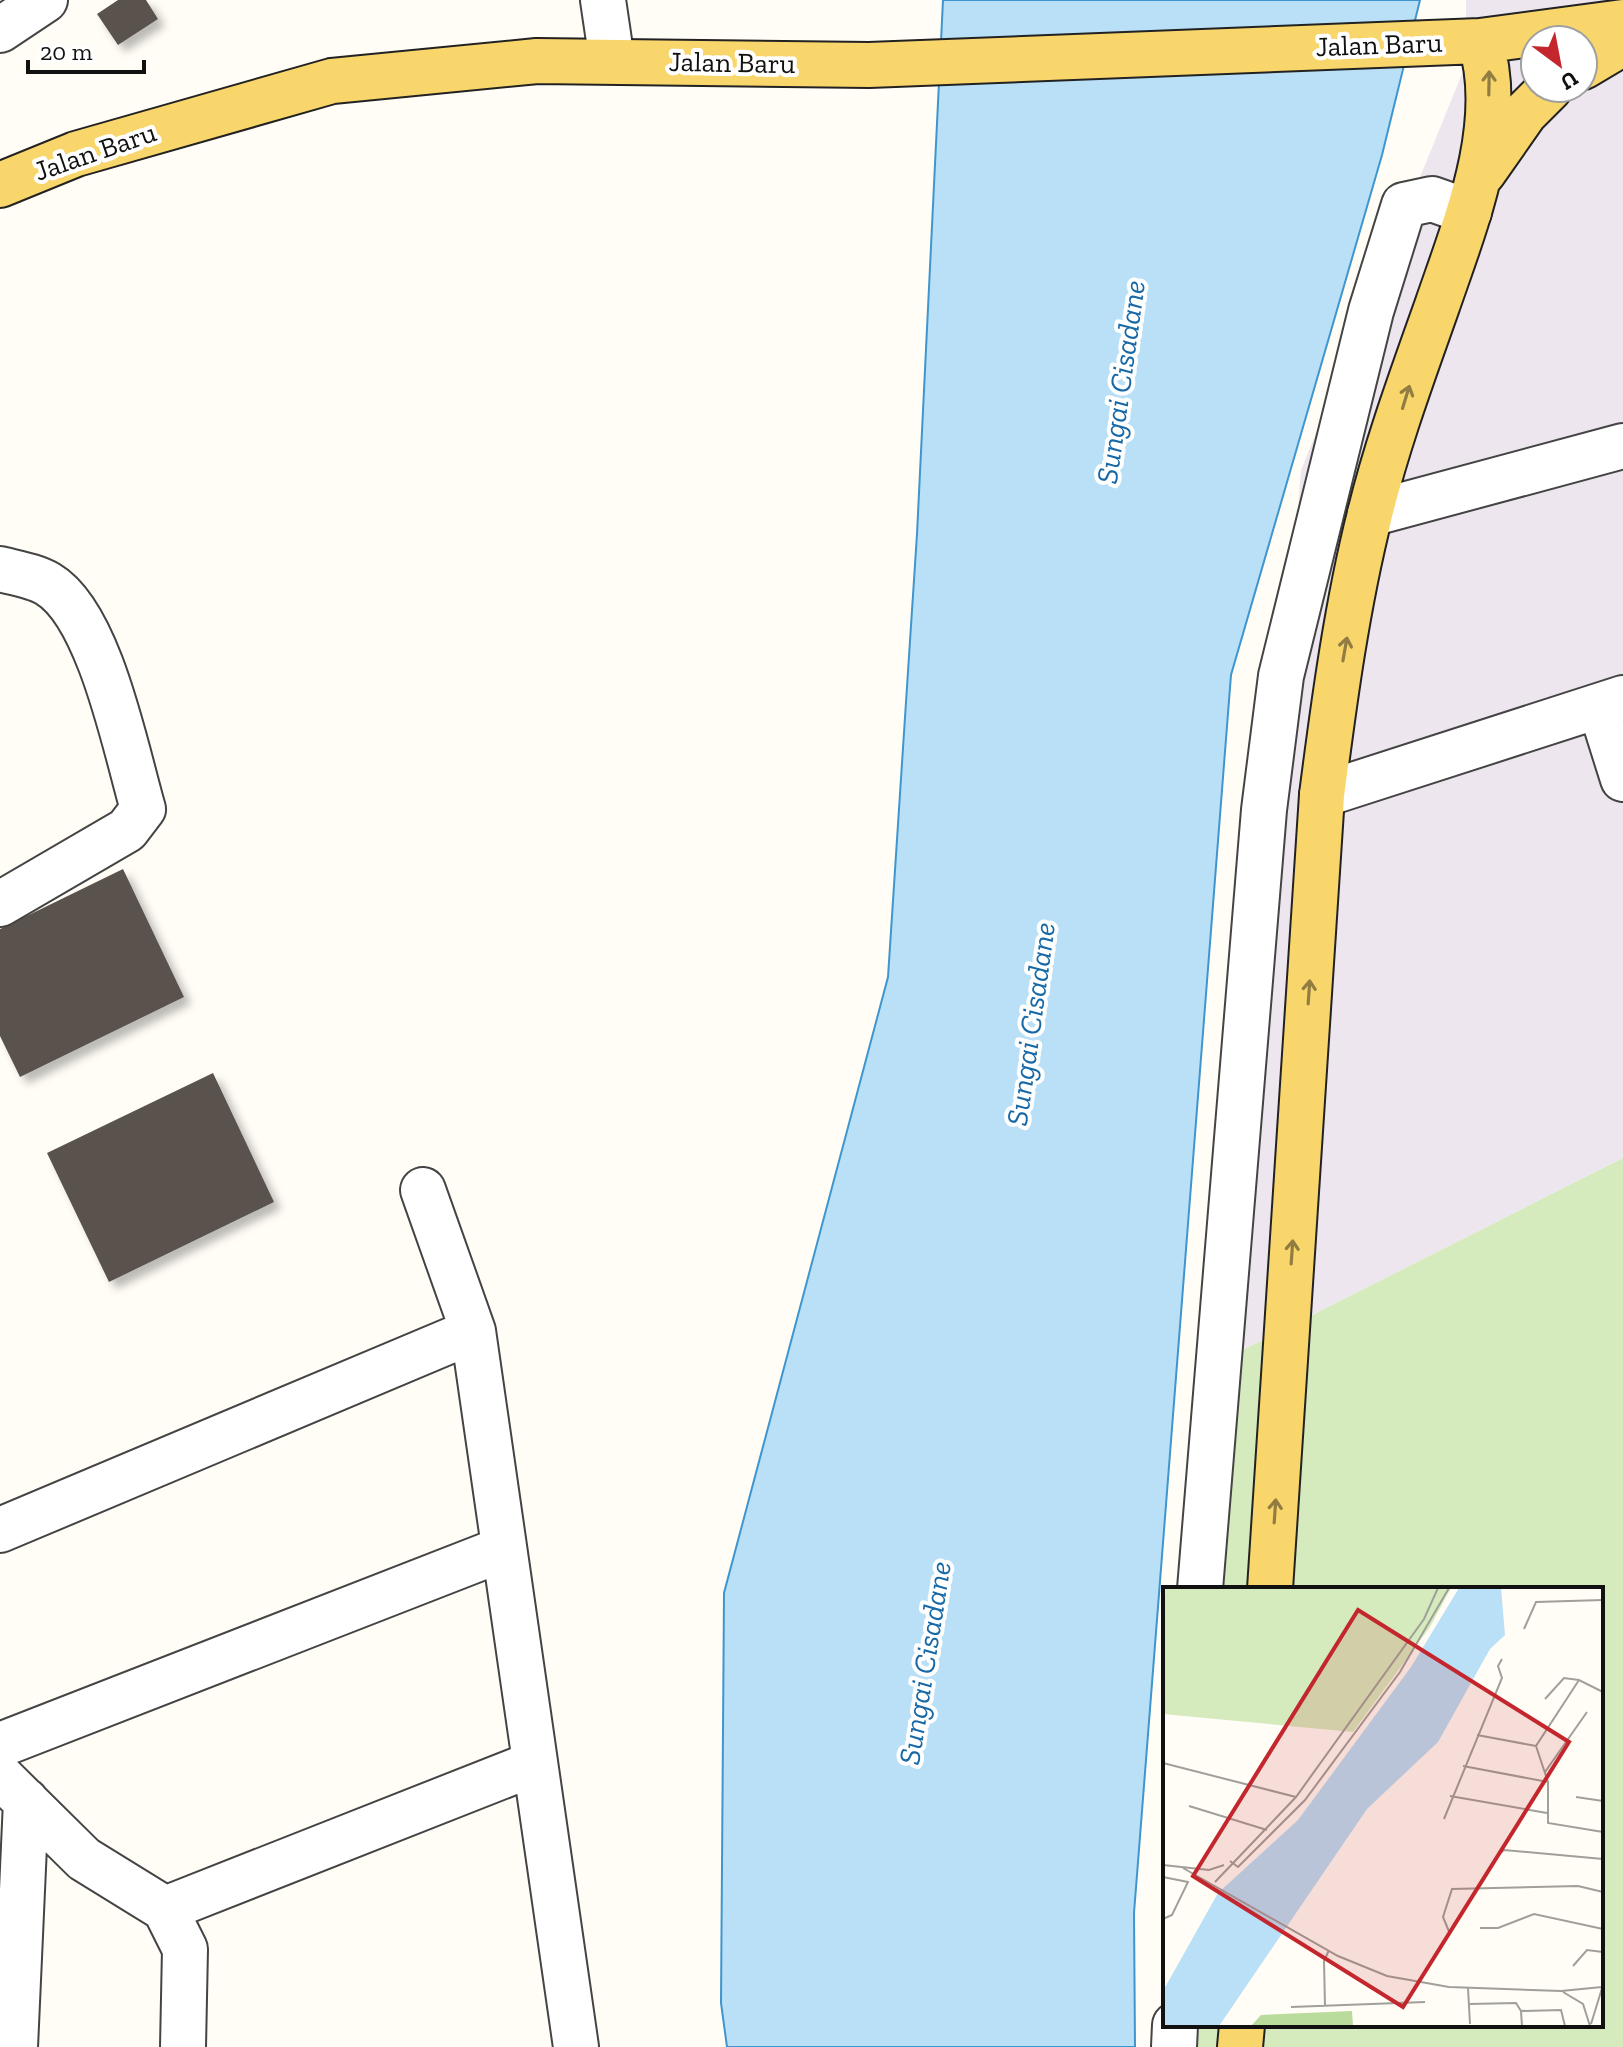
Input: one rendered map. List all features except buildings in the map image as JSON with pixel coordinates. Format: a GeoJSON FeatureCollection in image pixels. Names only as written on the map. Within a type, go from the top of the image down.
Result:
{"type":"FeatureCollection","features":[{"type":"Feature","properties":{"kind":"main road","name":"Jalan Baru"},"geometry":{"type":"LineString","coordinates":[[0,185],[76,154],[332,81],[537,61],[869,65],[1468,41],[1623,22]]}},
{"type":"Feature","properties":{"kind":"main road"},"geometry":{"type":"LineString","coordinates":[[1270,1587],[1322,795],[1370,514],[1473,197],[1490,89],[1489,69],[1468,41]]}},
{"type":"Feature","properties":{"kind":"main road"},"geometry":{"type":"LineString","coordinates":[[1599,57],[1623,43]]}},
{"type":"Feature","properties":{"kind":"main road"},"geometry":{"type":"LineString","coordinates":[[1473,197],[1525,113],[1534,104]]}},
{"type":"Feature","properties":{"kind":"main road"},"geometry":{"type":"LineString","coordinates":[[1240,2047],[1242,2027]]}},
{"type":"Feature","properties":{"kind":"street"},"geometry":{"type":"LineString","coordinates":[[0,30],[45,0]]}},
{"type":"Feature","properties":{"kind":"street"},"geometry":{"type":"LineString","coordinates":[[603,0],[612,61]]}},
{"type":"Feature","properties":{"kind":"street"},"geometry":{"type":"LineString","coordinates":[[1200,1587],[1264,810],[1281,676],[1371,311],[1404,205],[1432,199],[1473,197]]}},
{"type":"Feature","properties":{"kind":"street"},"geometry":{"type":"LineString","coordinates":[[1370,514],[1623,446]]}},
{"type":"Feature","properties":{"kind":"street"},"geometry":{"type":"LineString","coordinates":[[0,569],[48,584],[64,599],[93,639],[143,809],[136,823],[127,830],[0,904]]}},
{"type":"Feature","properties":{"kind":"street"},"geometry":{"type":"LineString","coordinates":[[1322,795],[1612,702],[1623,779]]}},
{"type":"Feature","properties":{"kind":"street"},"geometry":{"type":"LineString","coordinates":[[423,1190],[473,1331],[576,2047]]}},
{"type":"Feature","properties":{"kind":"street"},"geometry":{"type":"LineString","coordinates":[[0,1530],[473,1331]]}},
{"type":"Feature","properties":{"kind":"street"},"geometry":{"type":"LineString","coordinates":[[0,1745],[503,1549]]}},
{"type":"Feature","properties":{"kind":"street"},"geometry":{"type":"LineString","coordinates":[[165,1909],[533,1764]]}},
{"type":"Feature","properties":{"kind":"street"},"geometry":{"type":"LineString","coordinates":[[13,1788],[84,1859],[165,1909],[185,1949],[183,2047]]}},
{"type":"Feature","properties":{"kind":"street"},"geometry":{"type":"LineString","coordinates":[[13,1788],[15,2047]]}},
{"type":"Feature","properties":{"kind":"street"},"geometry":{"type":"LineString","coordinates":[[1174,2047],[1175,2027]]}},
{"type":"Feature","properties":{"kind":"shaded area"},"geometry":{"type":"Polygon","coordinates":[[[1466,0],[1623,0],[1623,1158],[1233,1355],[1301,470],[1466,64],[1466,0]]]}},
{"type":"Feature","properties":{"kind":"green space"},"geometry":{"type":"Polygon","coordinates":[[[1623,1158],[1623,2047],[1179,2047],[1181,2027],[1603,2027],[1603,1587],[1214,1587],[1233,1355],[1623,1158]]]}},
{"type":"Feature","properties":{"kind":"water","name":"Sungai Cisadane"},"geometry":{"type":"Polygon","coordinates":[[[943,0],[1420,0],[1382,155],[1231,675],[1134,1913],[1135,2047],[727,2047],[721,2003],[724,1593],[888,977],[917,534],[943,0]]]}}]}
